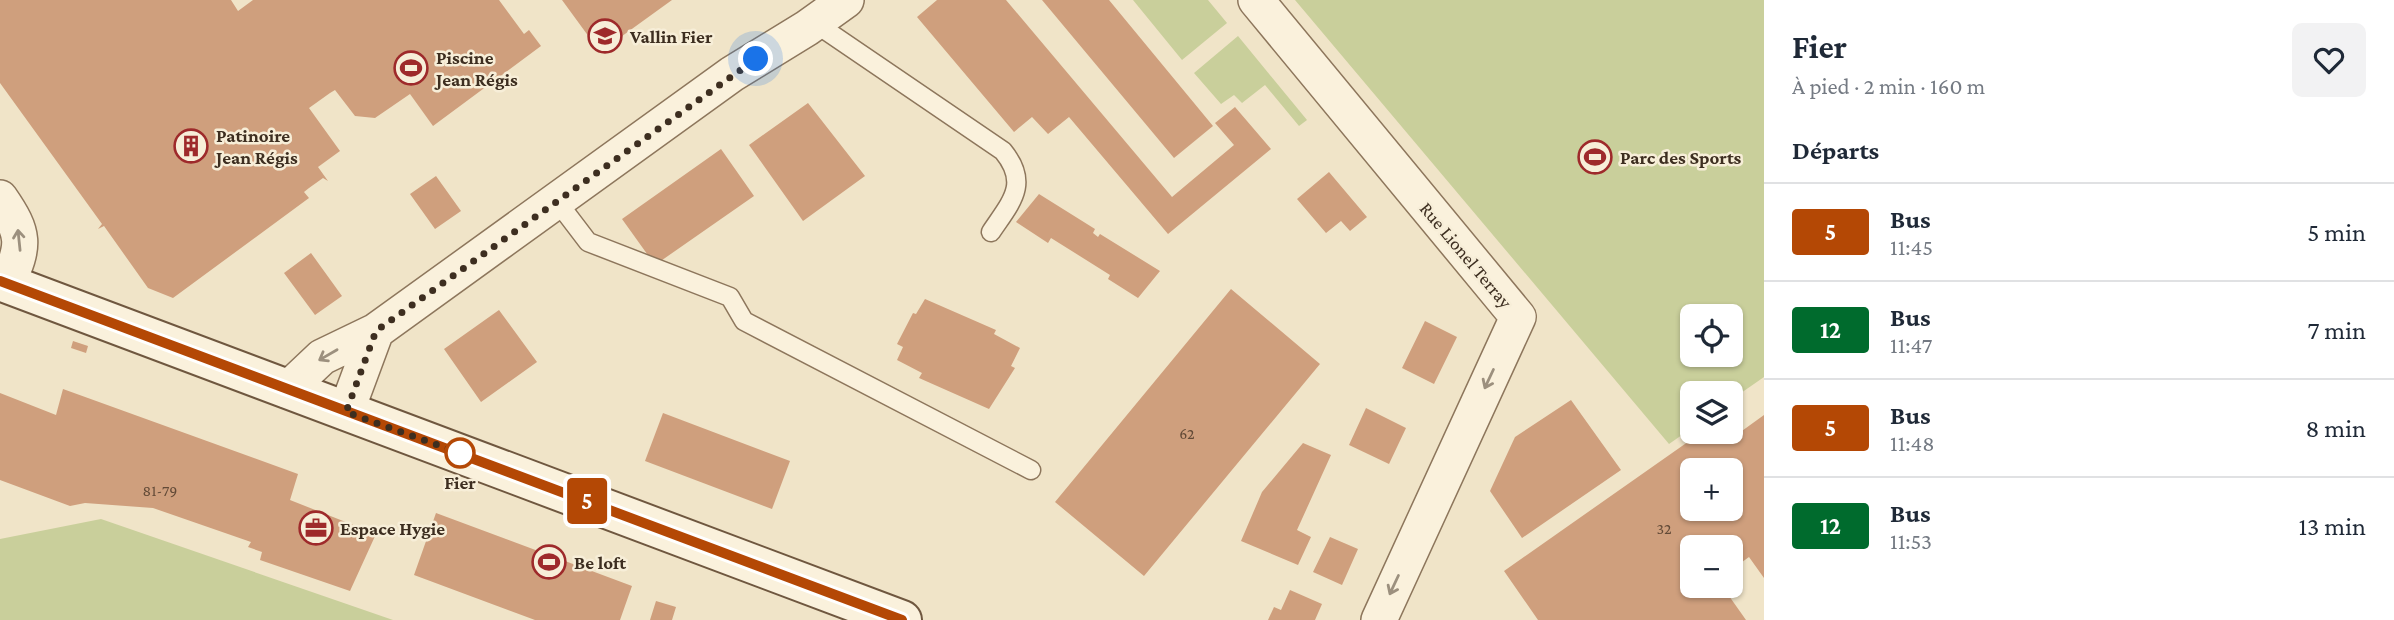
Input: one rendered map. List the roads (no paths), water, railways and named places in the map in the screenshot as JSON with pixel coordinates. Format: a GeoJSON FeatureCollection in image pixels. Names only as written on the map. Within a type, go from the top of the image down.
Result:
{"type":"FeatureCollection","features":[{"type":"Feature","properties":{"kind":"main road"},"geometry":{"type":"LineString","coordinates":[[4,283],[902,620]]}},
{"type":"Feature","properties":{"kind":"street"},"geometry":{"type":"LineString","coordinates":[[287,390],[322,357],[376,331],[732,74],[816,23],[846,0]]}},
{"type":"Feature","properties":{"kind":"street","name":"Rue Lionel Terray"},"geometry":{"type":"LineString","coordinates":[[1256,0],[1518,317],[1378,620]]}},
{"type":"Feature","properties":{"kind":"street"},"geometry":{"type":"LineString","coordinates":[[0,198],[21,236],[20,256],[4,283]]}},
{"type":"Feature","properties":{"kind":"street"},"geometry":{"type":"LineString","coordinates":[[346,412],[376,331]]}},
{"type":"Feature","properties":{"kind":"lane"},"geometry":{"type":"LineString","coordinates":[[816,23],[1003,151],[1011,161],[1017,184],[1015,196],[991,232]]}},
{"type":"Feature","properties":{"kind":"lane"},"geometry":{"type":"LineString","coordinates":[[556,200],[588,242],[730,297],[744,321],[1031,470]]}},
{"type":"Feature","properties":{"kind":"place","name":"Vallin Fier"},"geometry":{"type":"Point","coordinates":[605,36]}},
{"type":"Feature","properties":{"kind":"place","name":"Piscine Jean Régis"},"geometry":{"type":"Point","coordinates":[411,68]}},
{"type":"Feature","properties":{"kind":"place","name":"Patinoire Jean Régis"},"geometry":{"type":"Point","coordinates":[191,146]}},
{"type":"Feature","properties":{"kind":"place","name":"Parc des Sports"},"geometry":{"type":"Point","coordinates":[1595,157]}},
{"type":"Feature","properties":{"kind":"place","name":"Fier"},"geometry":{"type":"Point","coordinates":[460,453]}},
{"type":"Feature","properties":{"kind":"place","name":"Espace Hygie"},"geometry":{"type":"Point","coordinates":[316,528]}},
{"type":"Feature","properties":{"kind":"place","name":"Be loft"},"geometry":{"type":"Point","coordinates":[549,562]}}]}
